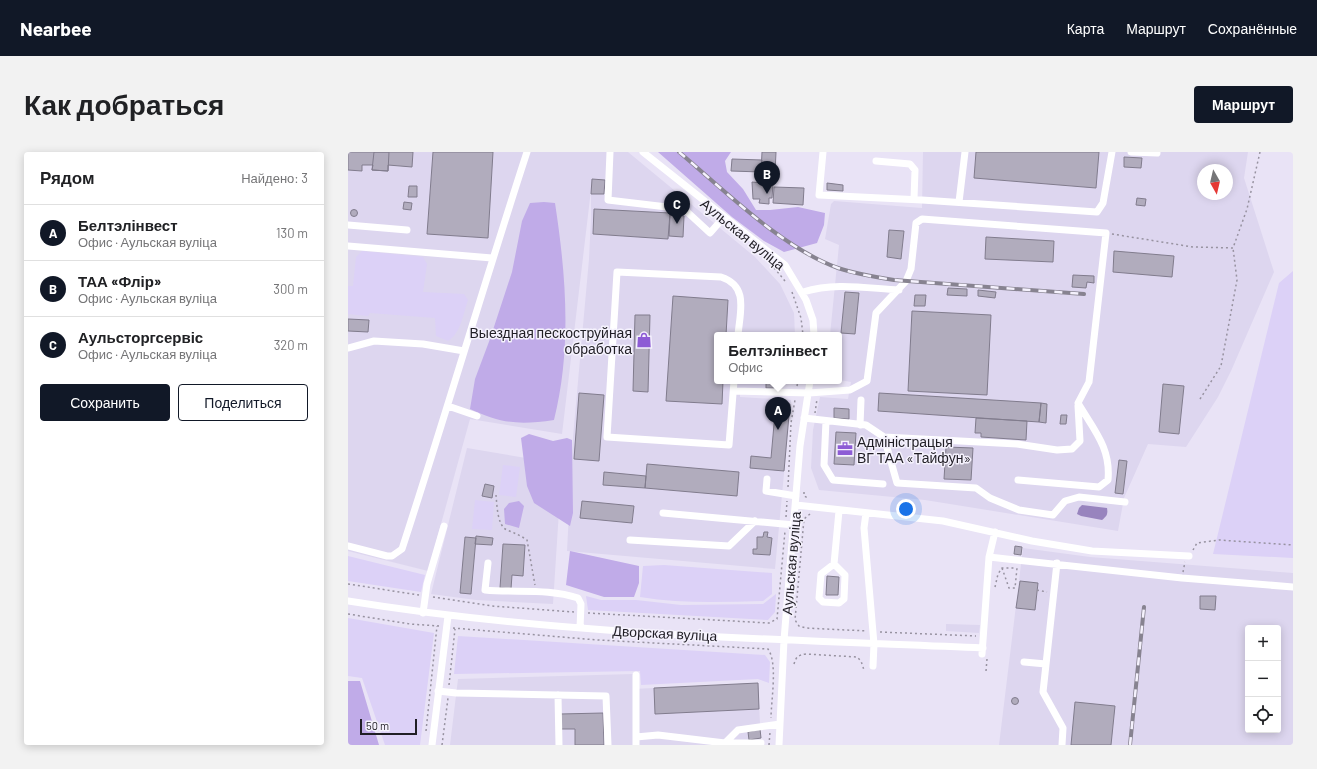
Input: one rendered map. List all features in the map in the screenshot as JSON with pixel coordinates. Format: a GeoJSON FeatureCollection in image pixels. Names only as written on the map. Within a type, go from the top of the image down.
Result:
{"type":"FeatureCollection","features":[{"type":"Feature","properties":{"kind":"street"},"geometry":{"type":"LineString","coordinates":[[348,546],[387,556],[392,556],[402,549],[448,406],[492,258],[527,152]]}},
{"type":"Feature","properties":{"kind":"street"},"geometry":{"type":"LineString","coordinates":[[610,152],[608,200],[684,209],[710,233],[724,217]]}},
{"type":"Feature","properties":{"kind":"street","name":"Аульская вуліца"},"geometry":{"type":"LineString","coordinates":[[643,152],[784,265],[802,292],[813,320],[814,332]]}},
{"type":"Feature","properties":{"kind":"street"},"geometry":{"type":"LineString","coordinates":[[823,152],[819,195],[914,199],[1097,212],[1103,203],[1112,152]]}},
{"type":"Feature","properties":{"kind":"street"},"geometry":{"type":"LineString","coordinates":[[959,202],[965,152]]}},
{"type":"Feature","properties":{"kind":"street"},"geometry":{"type":"LineString","coordinates":[[1131,152],[1157,153]]}},
{"type":"Feature","properties":{"kind":"street"},"geometry":{"type":"LineString","coordinates":[[876,161],[910,164],[915,170],[914,199]]}},
{"type":"Feature","properties":{"kind":"street"},"geometry":{"type":"LineString","coordinates":[[734,392],[809,393],[850,390],[867,381],[876,314],[906,281],[910,269],[916,223],[922,219],[1106,233],[1089,382],[1078,403],[1080,441],[1072,449],[1057,450],[1017,444],[884,437],[866,425],[804,418]]}},
{"type":"Feature","properties":{"kind":"street"},"geometry":{"type":"LineString","coordinates":[[348,225],[407,230]]}},
{"type":"Feature","properties":{"kind":"street"},"geometry":{"type":"LineString","coordinates":[[348,246],[492,258]]}},
{"type":"Feature","properties":{"kind":"street"},"geometry":{"type":"LineString","coordinates":[[734,384],[729,445],[607,437],[617,272],[721,277],[730,280],[738,289],[741,297],[738,332]]}},
{"type":"Feature","properties":{"kind":"street"},"geometry":{"type":"LineString","coordinates":[[802,292],[835,285],[899,290]]}},
{"type":"Feature","properties":{"kind":"street"},"geometry":{"type":"LineString","coordinates":[[348,348],[374,341],[423,344],[464,351]]}},
{"type":"Feature","properties":{"kind":"street","name":"Аульская вуліца"},"geometry":{"type":"LineString","coordinates":[[779,745],[784,640],[796,496],[804,418],[810,384]]}},
{"type":"Feature","properties":{"kind":"street"},"geometry":{"type":"LineString","coordinates":[[860,425],[861,400]]}},
{"type":"Feature","properties":{"kind":"street"},"geometry":{"type":"LineString","coordinates":[[1018,480],[1099,487],[1108,480],[1109,465],[1106,450],[1078,403]]}},
{"type":"Feature","properties":{"kind":"street"},"geometry":{"type":"LineString","coordinates":[[448,406],[476,416]]}},
{"type":"Feature","properties":{"kind":"street"},"geometry":{"type":"LineString","coordinates":[[826,421],[824,465],[833,480],[883,484]]}},
{"type":"Feature","properties":{"kind":"street"},"geometry":{"type":"LineString","coordinates":[[884,437],[897,483],[976,488],[990,498],[1019,510],[1053,515],[1065,501],[1079,496],[1125,502]]}},
{"type":"Feature","properties":{"kind":"street"},"geometry":{"type":"LineString","coordinates":[[767,479],[766,491],[796,496]]}},
{"type":"Feature","properties":{"kind":"street"},"geometry":{"type":"LineString","coordinates":[[796,506],[943,521],[1032,541],[1092,550],[1189,556]]}},
{"type":"Feature","properties":{"kind":"street"},"geometry":{"type":"LineString","coordinates":[[834,564],[845,575],[844,599],[839,603],[823,602],[819,598],[821,574],[834,564],[839,511]]}},
{"type":"Feature","properties":{"kind":"street"},"geometry":{"type":"LineString","coordinates":[[663,513],[794,525]]}},
{"type":"Feature","properties":{"kind":"street"},"geometry":{"type":"LineString","coordinates":[[866,513],[864,528],[874,644],[873,666]]}},
{"type":"Feature","properties":{"kind":"street"},"geometry":{"type":"LineString","coordinates":[[630,540],[729,546],[755,521]]}},
{"type":"Feature","properties":{"kind":"street"},"geometry":{"type":"LineString","coordinates":[[424,613],[424,596],[444,526]]}},
{"type":"Feature","properties":{"kind":"street"},"geometry":{"type":"LineString","coordinates":[[984,653],[983,637],[989,557],[995,532]]}},
{"type":"Feature","properties":{"kind":"street"},"geometry":{"type":"LineString","coordinates":[[989,557],[1058,563],[1182,578],[1293,587]]}},
{"type":"Feature","properties":{"kind":"street"},"geometry":{"type":"LineString","coordinates":[[488,563],[485,590],[512,592],[536,590],[567,594],[578,598],[581,604],[580,628]]}},
{"type":"Feature","properties":{"kind":"street"},"geometry":{"type":"LineString","coordinates":[[1058,563],[1043,692],[1063,728],[1062,745]]}},
{"type":"Feature","properties":{"kind":"street","name":"Дворская вуліца"},"geometry":{"type":"LineString","coordinates":[[348,601],[448,616],[580,628],[874,644],[984,653]]}},
{"type":"Feature","properties":{"kind":"street"},"geometry":{"type":"LineString","coordinates":[[432,745],[448,616]]}},
{"type":"Feature","properties":{"kind":"street"},"geometry":{"type":"LineString","coordinates":[[1024,662],[1046,664]]}},
{"type":"Feature","properties":{"kind":"street"},"geometry":{"type":"LineString","coordinates":[[636,675],[636,745]]}},
{"type":"Feature","properties":{"kind":"street"},"geometry":{"type":"LineString","coordinates":[[438,691],[456,693],[606,696],[608,745]]}},
{"type":"Feature","properties":{"kind":"street"},"geometry":{"type":"LineString","coordinates":[[558,695],[560,745]]}},
{"type":"Feature","properties":{"kind":"street"},"geometry":{"type":"LineString","coordinates":[[725,744],[738,730],[780,724]]}},
{"type":"Feature","properties":{"kind":"street"},"geometry":{"type":"LineString","coordinates":[[636,737],[658,735],[725,744],[761,743]]}},
{"type":"Feature","properties":{"kind":"path"},"geometry":{"type":"LineString","coordinates":[[1200,399],[1221,366],[1237,280],[1233,248],[1247,209],[1260,152]]}},
{"type":"Feature","properties":{"kind":"path"},"geometry":{"type":"LineString","coordinates":[[1106,233],[1193,247],[1233,248]]}},
{"type":"Feature","properties":{"kind":"path"},"geometry":{"type":"LineString","coordinates":[[770,263],[788,284]]}},
{"type":"Feature","properties":{"kind":"path"},"geometry":{"type":"LineString","coordinates":[[791,290],[801,318],[803,332]]}},
{"type":"Feature","properties":{"kind":"path"},"geometry":{"type":"LineString","coordinates":[[348,584],[492,606],[581,613],[769,623],[777,619],[788,495],[791,423],[798,384]]}},
{"type":"Feature","properties":{"kind":"path"},"geometry":{"type":"LineString","coordinates":[[804,490],[804,496],[811,501],[811,507],[810,515],[804,519],[795,620],[799,626],[806,628],[983,637]]}},
{"type":"Feature","properties":{"kind":"path"},"geometry":{"type":"LineString","coordinates":[[496,495],[501,525],[505,530],[521,535],[527,540],[536,590]]}},
{"type":"Feature","properties":{"kind":"path"},"geometry":{"type":"LineString","coordinates":[[1182,578],[1183,565],[1197,543],[1219,540],[1293,545]]}},
{"type":"Feature","properties":{"kind":"path"},"geometry":{"type":"LineString","coordinates":[[1002,568],[1017,567],[1015,588]]}},
{"type":"Feature","properties":{"kind":"path"},"geometry":{"type":"LineString","coordinates":[[1002,568],[1009,588],[1018,589]]}},
{"type":"Feature","properties":{"kind":"path"},"geometry":{"type":"LineString","coordinates":[[994,590],[998,574],[1002,568]]}},
{"type":"Feature","properties":{"kind":"path"},"geometry":{"type":"LineString","coordinates":[[1037,590],[1054,593]]}},
{"type":"Feature","properties":{"kind":"path"},"geometry":{"type":"LineString","coordinates":[[348,614],[410,624],[598,640],[768,649],[772,655],[773,664],[769,745]]}},
{"type":"Feature","properties":{"kind":"path"},"geometry":{"type":"LineString","coordinates":[[425,737],[438,626]]}},
{"type":"Feature","properties":{"kind":"path"},"geometry":{"type":"LineString","coordinates":[[984,653],[986,671]]}},
{"type":"Feature","properties":{"kind":"path"},"geometry":{"type":"LineString","coordinates":[[794,664],[800,655],[806,654],[857,657],[861,661],[864,670]]}},
{"type":"Feature","properties":{"kind":"shaded area"},"geometry":{"type":"Polygon","coordinates":[[[348,152],[628,152],[755,257],[780,284],[794,313],[795,332],[714,332],[714,384],[775,384],[775,390],[740,390],[740,397],[791,400],[775,569],[567,551],[573,437],[589,259],[591,190],[562,434],[470,419],[428,571],[348,551],[348,152]]]}},
{"type":"Feature","properties":{"kind":"shaded area"},"geometry":{"type":"Polygon","coordinates":[[[658,152],[731,152],[725,161],[727,172],[743,189],[756,210],[798,207],[825,213],[824,225],[817,243],[784,252],[764,241],[732,217],[658,152]]]}},
{"type":"Feature","properties":{"kind":"shaded area"},"geometry":{"type":"Polygon","coordinates":[[[923,152],[1248,152],[1244,178],[1274,272],[1231,371],[1218,397],[1186,447],[1148,444],[1124,498],[1118,531],[925,500],[819,490],[811,468],[813,430],[820,397],[848,399],[851,382],[842,380],[842,332],[830,332],[839,245],[825,239],[831,204],[834,201],[922,208],[923,152]]]}},
{"type":"Feature","properties":{"kind":"shaded area"},"geometry":{"type":"Polygon","coordinates":[[[530,203],[555,203],[562,257],[565,339],[560,393],[554,420],[521,423],[511,422],[492,418],[470,409],[475,379],[512,272],[522,221],[530,203]]]}},
{"type":"Feature","properties":{"kind":"shaded area"},"geometry":{"type":"Polygon","coordinates":[[[362,251],[423,257],[427,264],[423,292],[464,294],[468,300],[459,328],[452,338],[448,341],[436,336],[435,318],[370,313],[368,316],[348,314],[348,286],[353,286],[356,257],[362,251]]]}},
{"type":"Feature","properties":{"kind":"shaded area"},"geometry":{"type":"Polygon","coordinates":[[[1293,271],[1293,558],[1213,554],[1279,283],[1293,271]]]}},
{"type":"Feature","properties":{"kind":"shaded area"},"geometry":{"type":"Polygon","coordinates":[[[529,434],[553,441],[567,438],[572,440],[573,513],[570,526],[534,503],[527,486],[521,438],[529,434]]]}},
{"type":"Feature","properties":{"kind":"shaded area"},"geometry":{"type":"Polygon","coordinates":[[[467,448],[562,464],[553,604],[476,600],[431,594],[467,448]]]}},
{"type":"Feature","properties":{"kind":"shaded area"},"geometry":{"type":"Polygon","coordinates":[[[503,465],[520,467],[516,497],[499,495],[503,465]]]}},
{"type":"Feature","properties":{"kind":"shaded area"},"geometry":{"type":"Polygon","coordinates":[[[475,500],[494,502],[492,530],[472,529],[475,500]]]}},
{"type":"Feature","properties":{"kind":"shaded area"},"geometry":{"type":"Polygon","coordinates":[[[519,501],[524,506],[519,528],[505,524],[504,509],[509,503],[519,501]]]}},
{"type":"Feature","properties":{"kind":"shaded area"},"geometry":{"type":"Polygon","coordinates":[[[1082,505],[1107,508],[1107,515],[1102,520],[1081,516],[1077,514],[1082,505]]]}},
{"type":"Feature","properties":{"kind":"shaded area"},"geometry":{"type":"Polygon","coordinates":[[[1023,548],[1090,557],[1293,573],[1293,745],[999,745],[1023,548]]]}},
{"type":"Feature","properties":{"kind":"shaded area"},"geometry":{"type":"Polygon","coordinates":[[[570,551],[639,566],[639,583],[634,597],[604,597],[566,585],[570,551]]]}},
{"type":"Feature","properties":{"kind":"shaded area"},"geometry":{"type":"Polygon","coordinates":[[[348,556],[425,575],[421,592],[348,581],[348,556]]]}},
{"type":"Feature","properties":{"kind":"shaded area"},"geometry":{"type":"Polygon","coordinates":[[[664,565],[772,573],[772,594],[763,601],[732,602],[686,602],[640,597],[643,566],[664,565]]]}},
{"type":"Feature","properties":{"kind":"shaded area"},"geometry":{"type":"Polygon","coordinates":[[[776,594],[775,612],[768,620],[588,610],[586,596],[601,600],[636,600],[681,605],[763,604],[776,594]]]}},
{"type":"Feature","properties":{"kind":"shaded area"},"geometry":{"type":"Polygon","coordinates":[[[348,618],[434,633],[420,745],[385,745],[362,678],[348,676],[348,618]]]}},
{"type":"Feature","properties":{"kind":"shaded area"},"geometry":{"type":"Polygon","coordinates":[[[946,624],[980,625],[979,633],[946,631],[946,624]]]}},
{"type":"Feature","properties":{"kind":"shaded area"},"geometry":{"type":"Polygon","coordinates":[[[458,636],[765,655],[770,662],[769,683],[758,679],[641,685],[640,671],[454,674],[458,636]]]}},
{"type":"Feature","properties":{"kind":"shaded area"},"geometry":{"type":"Polygon","coordinates":[[[633,674],[633,689],[758,683],[761,745],[450,745],[458,679],[633,674]]]}},
{"type":"Feature","properties":{"kind":"shaded area"},"geometry":{"type":"Polygon","coordinates":[[[348,681],[360,681],[379,745],[348,745],[348,681]]]}},
{"type":"Feature","properties":{"kind":"building"},"geometry":{"type":"Polygon","coordinates":[[[348,152],[413,152],[412,167],[388,165],[388,171],[372,170],[373,165],[362,165],[362,171],[348,170],[348,152]]]}},
{"type":"Feature","properties":{"kind":"building"},"geometry":{"type":"Polygon","coordinates":[[[374,152],[389,152],[388,171],[372,170],[374,152]]]}},
{"type":"Feature","properties":{"kind":"building"},"geometry":{"type":"Polygon","coordinates":[[[433,152],[493,152],[488,238],[427,234],[433,152]]]}},
{"type":"Feature","properties":{"kind":"building"},"geometry":{"type":"Polygon","coordinates":[[[762,152],[776,152],[775,173],[761,172],[762,152]]]}},
{"type":"Feature","properties":{"kind":"building"},"geometry":{"type":"Polygon","coordinates":[[[976,152],[1099,152],[1096,188],[974,178],[976,152]]]}},
{"type":"Feature","properties":{"kind":"building"},"geometry":{"type":"Polygon","coordinates":[[[1124,157],[1142,158],[1141,168],[1124,167],[1124,157]]]}},
{"type":"Feature","properties":{"kind":"building"},"geometry":{"type":"Polygon","coordinates":[[[732,159],[762,160],[761,172],[731,171],[732,159]]]}},
{"type":"Feature","properties":{"kind":"building"},"geometry":{"type":"Polygon","coordinates":[[[592,179],[605,180],[604,194],[591,194],[592,179]]]}},
{"type":"Feature","properties":{"kind":"building"},"geometry":{"type":"Polygon","coordinates":[[[752,182],[773,184],[772,198],[769,198],[769,204],[759,203],[760,199],[753,199],[752,182]]]}},
{"type":"Feature","properties":{"kind":"building"},"geometry":{"type":"Polygon","coordinates":[[[827,183],[843,185],[843,191],[827,190],[827,183]]]}},
{"type":"Feature","properties":{"kind":"building"},"geometry":{"type":"Polygon","coordinates":[[[409,186],[417,186],[417,197],[408,197],[409,186]]]}},
{"type":"Feature","properties":{"kind":"building"},"geometry":{"type":"Polygon","coordinates":[[[774,187],[804,188],[803,205],[773,203],[774,187]]]}},
{"type":"Feature","properties":{"kind":"building"},"geometry":{"type":"Polygon","coordinates":[[[1137,198],[1146,199],[1145,206],[1136,205],[1137,198]]]}},
{"type":"Feature","properties":{"kind":"building"},"geometry":{"type":"Polygon","coordinates":[[[404,202],[412,203],[411,210],[403,209],[404,202]]]}},
{"type":"Feature","properties":{"kind":"building"},"geometry":{"type":"Polygon","coordinates":[[[354,209],[357,210],[357,216],[354,217],[351,216],[350,213],[351,210],[354,209]]]}},
{"type":"Feature","properties":{"kind":"building"},"geometry":{"type":"Polygon","coordinates":[[[594,209],[670,213],[668,239],[593,234],[594,209]]]}},
{"type":"Feature","properties":{"kind":"building"},"geometry":{"type":"Polygon","coordinates":[[[670,215],[684,216],[683,237],[669,236],[670,215]]]}},
{"type":"Feature","properties":{"kind":"building"},"geometry":{"type":"Polygon","coordinates":[[[889,230],[904,231],[901,259],[887,257],[889,230]]]}},
{"type":"Feature","properties":{"kind":"building"},"geometry":{"type":"Polygon","coordinates":[[[986,237],[1054,241],[1053,262],[985,259],[986,237]]]}},
{"type":"Feature","properties":{"kind":"building"},"geometry":{"type":"Polygon","coordinates":[[[1114,251],[1174,256],[1172,277],[1113,272],[1114,251]]]}},
{"type":"Feature","properties":{"kind":"building"},"geometry":{"type":"Polygon","coordinates":[[[1073,275],[1094,276],[1094,283],[1087,282],[1086,288],[1072,287],[1073,275]]]}},
{"type":"Feature","properties":{"kind":"building"},"geometry":{"type":"Polygon","coordinates":[[[948,288],[967,289],[967,296],[947,295],[948,288]]]}},
{"type":"Feature","properties":{"kind":"building"},"geometry":{"type":"Polygon","coordinates":[[[978,290],[996,292],[995,298],[978,296],[978,290]]]}},
{"type":"Feature","properties":{"kind":"building"},"geometry":{"type":"Polygon","coordinates":[[[845,292],[859,293],[855,334],[841,332],[845,292]]]}},
{"type":"Feature","properties":{"kind":"building"},"geometry":{"type":"Polygon","coordinates":[[[915,295],[926,295],[925,306],[914,306],[915,295]]]}},
{"type":"Feature","properties":{"kind":"building"},"geometry":{"type":"Polygon","coordinates":[[[673,296],[728,300],[726,332],[714,332],[714,384],[723,384],[722,404],[666,401],[673,296]]]}},
{"type":"Feature","properties":{"kind":"building"},"geometry":{"type":"Polygon","coordinates":[[[912,311],[991,315],[987,395],[908,391],[912,311]]]}},
{"type":"Feature","properties":{"kind":"building"},"geometry":{"type":"Polygon","coordinates":[[[635,315],[650,315],[648,392],[633,391],[635,315]]]}},
{"type":"Feature","properties":{"kind":"building"},"geometry":{"type":"Polygon","coordinates":[[[348,319],[369,320],[368,332],[348,331],[348,319]]]}},
{"type":"Feature","properties":{"kind":"building"},"geometry":{"type":"Polygon","coordinates":[[[766,384],[774,384],[774,388],[766,388],[766,384]]]}},
{"type":"Feature","properties":{"kind":"building"},"geometry":{"type":"Polygon","coordinates":[[[1163,384],[1184,386],[1179,434],[1159,432],[1163,384]]]}},
{"type":"Feature","properties":{"kind":"building"},"geometry":{"type":"Polygon","coordinates":[[[579,393],[604,395],[599,461],[574,459],[579,393]]]}},
{"type":"Feature","properties":{"kind":"building"},"geometry":{"type":"Polygon","coordinates":[[[879,393],[1041,403],[1039,422],[878,411],[879,393]]]}},
{"type":"Feature","properties":{"kind":"building"},"geometry":{"type":"Polygon","coordinates":[[[776,402],[790,404],[784,471],[750,468],[751,456],[771,458],[776,402]]]}},
{"type":"Feature","properties":{"kind":"building"},"geometry":{"type":"Polygon","coordinates":[[[1041,403],[1047,404],[1046,423],[1039,422],[1041,403]]]}},
{"type":"Feature","properties":{"kind":"building"},"geometry":{"type":"Polygon","coordinates":[[[834,408],[849,409],[849,419],[834,418],[834,408]]]}},
{"type":"Feature","properties":{"kind":"building"},"geometry":{"type":"Polygon","coordinates":[[[1061,415],[1067,415],[1066,424],[1060,424],[1061,415]]]}},
{"type":"Feature","properties":{"kind":"building"},"geometry":{"type":"Polygon","coordinates":[[[976,418],[1027,421],[1026,440],[981,437],[981,433],[975,433],[976,418]]]}},
{"type":"Feature","properties":{"kind":"building","name":"Адміністрацыя ВГ ТАА «Тайфун»"},"geometry":{"type":"Polygon","coordinates":[[[836,432],[856,433],[854,465],[834,464],[836,432]]]}},
{"type":"Feature","properties":{"kind":"building"},"geometry":{"type":"Polygon","coordinates":[[[946,447],[973,448],[971,480],[944,479],[946,447]]]}},
{"type":"Feature","properties":{"kind":"building"},"geometry":{"type":"Polygon","coordinates":[[[1119,460],[1127,461],[1123,494],[1115,493],[1119,460]]]}},
{"type":"Feature","properties":{"kind":"building"},"geometry":{"type":"Polygon","coordinates":[[[647,464],[739,472],[737,496],[645,488],[647,464]]]}},
{"type":"Feature","properties":{"kind":"building"},"geometry":{"type":"Polygon","coordinates":[[[604,472],[646,476],[645,488],[603,485],[604,472]]]}},
{"type":"Feature","properties":{"kind":"building"},"geometry":{"type":"Polygon","coordinates":[[[485,484],[494,486],[492,498],[482,496],[485,484]]]}},
{"type":"Feature","properties":{"kind":"building"},"geometry":{"type":"Polygon","coordinates":[[[582,501],[634,506],[632,523],[580,518],[582,501]]]}},
{"type":"Feature","properties":{"kind":"building"},"geometry":{"type":"Polygon","coordinates":[[[764,532],[768,532],[767,537],[772,538],[770,555],[753,554],[753,549],[757,549],[757,537],[763,537],[764,532]]]}},
{"type":"Feature","properties":{"kind":"building"},"geometry":{"type":"Polygon","coordinates":[[[476,536],[493,538],[492,545],[475,544],[476,536]]]}},
{"type":"Feature","properties":{"kind":"building"},"geometry":{"type":"Polygon","coordinates":[[[465,537],[476,538],[471,594],[460,593],[465,537]]]}},
{"type":"Feature","properties":{"kind":"building"},"geometry":{"type":"Polygon","coordinates":[[[503,544],[525,545],[523,576],[512,575],[511,589],[500,588],[503,544]]]}},
{"type":"Feature","properties":{"kind":"building"},"geometry":{"type":"Polygon","coordinates":[[[1015,546],[1022,547],[1021,555],[1014,554],[1015,546]]]}},
{"type":"Feature","properties":{"kind":"building"},"geometry":{"type":"Polygon","coordinates":[[[827,576],[839,577],[838,595],[826,595],[827,576]]]}},
{"type":"Feature","properties":{"kind":"building"},"geometry":{"type":"Polygon","coordinates":[[[1020,581],[1038,583],[1035,610],[1016,608],[1020,581]]]}},
{"type":"Feature","properties":{"kind":"building"},"geometry":{"type":"Polygon","coordinates":[[[1200,596],[1216,596],[1215,610],[1200,609],[1200,596]]]}},
{"type":"Feature","properties":{"kind":"building"},"geometry":{"type":"Polygon","coordinates":[[[758,683],[759,709],[655,714],[654,688],[758,683]]]}},
{"type":"Feature","properties":{"kind":"building"},"geometry":{"type":"Polygon","coordinates":[[[1015,697],[1018,698],[1018,704],[1015,705],[1012,704],[1011,701],[1012,698],[1015,697]]]}},
{"type":"Feature","properties":{"kind":"building"},"geometry":{"type":"Polygon","coordinates":[[[1075,702],[1115,706],[1111,745],[1071,745],[1075,702]]]}},
{"type":"Feature","properties":{"kind":"building"},"geometry":{"type":"Polygon","coordinates":[[[603,713],[604,745],[575,745],[575,729],[560,729],[560,714],[603,713]]]}},
{"type":"Feature","properties":{"kind":"building"},"geometry":{"type":"Polygon","coordinates":[[[760,729],[761,738],[749,740],[748,732],[760,729]]]}},
{"type":"Feature","properties":{"kind":"railway"},"geometry":{"type":"LineString","coordinates":[[679,152],[754,217],[775,233],[817,259],[838,268],[859,274],[894,280],[1084,294]]}},
{"type":"Feature","properties":{"kind":"railway"},"geometry":{"type":"LineString","coordinates":[[1130,745],[1144,607]]}},
{"type":"Feature","properties":{"kind":"place","name":"ТАА «Флір»"},"geometry":{"type":"Point","coordinates":[767,194]}},
{"type":"Feature","properties":{"kind":"place","name":"Аульсторгсервіс"},"geometry":{"type":"Point","coordinates":[677,224]}},
{"type":"Feature","properties":{"kind":"place","name":"Выездная пескоструйная обработка"},"geometry":{"type":"Point","coordinates":[644,340]}},
{"type":"Feature","properties":{"kind":"place","name":"Белтэлінвест"},"geometry":{"type":"Point","coordinates":[778,430]}},
{"type":"Feature","properties":{"kind":"place","name":"Адміністрацыя ВГ ТАА «Тайфун»"},"geometry":{"type":"Point","coordinates":[845,449]}}]}
